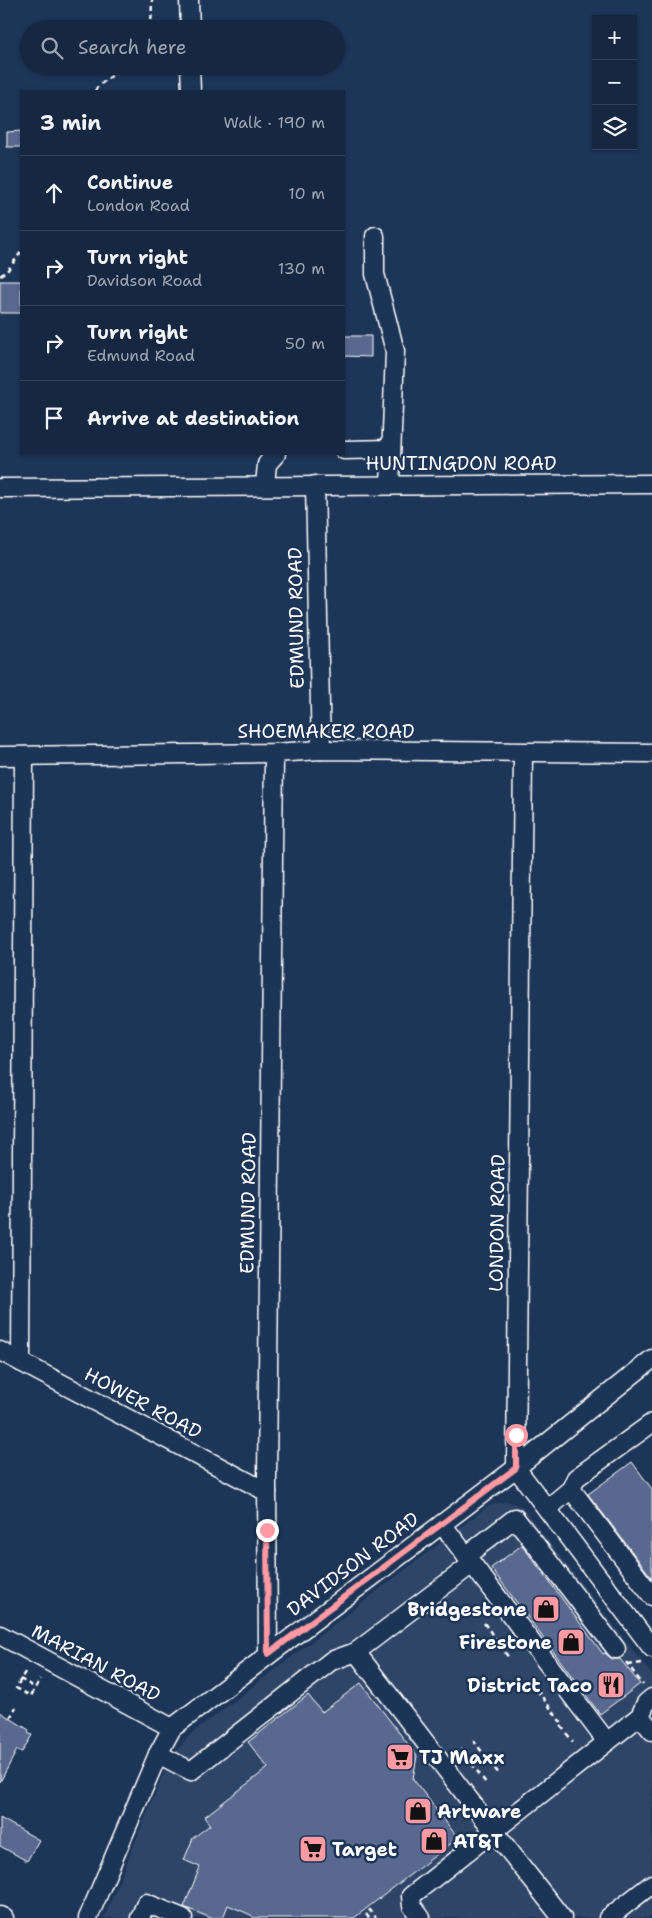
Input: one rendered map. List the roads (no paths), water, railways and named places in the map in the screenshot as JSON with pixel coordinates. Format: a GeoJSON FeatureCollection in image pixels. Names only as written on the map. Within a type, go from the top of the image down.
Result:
{"type":"FeatureCollection","features":[{"type":"Feature","properties":{"kind":"street"},"geometry":{"type":"LineString","coordinates":[[189,0],[190,20]]}},
{"type":"Feature","properties":{"kind":"street"},"geometry":{"type":"LineString","coordinates":[[190,75],[191,90]]}},
{"type":"Feature","properties":{"kind":"street"},"geometry":{"type":"LineString","coordinates":[[375,236],[375,274],[395,351],[390,485]]}},
{"type":"Feature","properties":{"kind":"street"},"geometry":{"type":"LineString","coordinates":[[345,450],[391,448]]}},
{"type":"Feature","properties":{"kind":"street"},"geometry":{"type":"LineString","coordinates":[[265,485],[267,464],[275,455]]}},
{"type":"Feature","properties":{"kind":"street","name":"HUNTINGDON ROAD"},"geometry":{"type":"LineString","coordinates":[[0,488],[652,484]]}},
{"type":"Feature","properties":{"kind":"street","name":"EDMUND ROAD"},"geometry":{"type":"LineString","coordinates":[[315,485],[321,750]]}},
{"type":"Feature","properties":{"kind":"street","name":"SHOEMAKER ROAD"},"geometry":{"type":"LineString","coordinates":[[0,756],[274,753],[321,750],[652,753]]}},
{"type":"Feature","properties":{"kind":"street","name":"EDMUND ROAD"},"geometry":{"type":"LineString","coordinates":[[268,1654],[267,1492],[274,753]]}},
{"type":"Feature","properties":{"kind":"street","name":"LONDON ROAD"},"geometry":{"type":"LineString","coordinates":[[516,1468],[522,753]]}},
{"type":"Feature","properties":{"kind":"street"},"geometry":{"type":"LineString","coordinates":[[21,1362],[24,756]]}},
{"type":"Feature","properties":{"kind":"street","name":"HOWER ROAD"},"geometry":{"type":"LineString","coordinates":[[0,1351],[267,1492]]}},
{"type":"Feature","properties":{"kind":"street","name":"DAVIDSON ROAD"},"geometry":{"type":"LineString","coordinates":[[88,1918],[158,1754],[172,1728],[516,1468],[652,1359]]}},
{"type":"Feature","properties":{"kind":"street"},"geometry":{"type":"LineString","coordinates":[[546,1509],[571,1489],[576,1478],[652,1423]]}},
{"type":"Feature","properties":{"kind":"street"},"geometry":{"type":"LineString","coordinates":[[516,1468],[647,1655]]}},
{"type":"Feature","properties":{"kind":"street"},"geometry":{"type":"LineString","coordinates":[[571,1489],[652,1596]]}},
{"type":"Feature","properties":{"kind":"street"},"geometry":{"type":"LineString","coordinates":[[158,1754],[191,1771],[331,1661],[356,1652],[469,1560],[515,1518],[616,1649]]}},
{"type":"Feature","properties":{"kind":"street"},"geometry":{"type":"LineString","coordinates":[[442,1524],[607,1742]]}},
{"type":"Feature","properties":{"kind":"street","name":"MARIAN ROAD"},"geometry":{"type":"LineString","coordinates":[[0,1635],[172,1728]]}},
{"type":"Feature","properties":{"kind":"street"},"geometry":{"type":"LineString","coordinates":[[356,1652],[562,1918]]}},
{"type":"Feature","properties":{"kind":"street"},"geometry":{"type":"LineString","coordinates":[[421,1918],[412,1906],[411,1896],[640,1716],[646,1703],[647,1692]]}},
{"type":"Feature","properties":{"kind":"street"},"geometry":{"type":"LineString","coordinates":[[640,1716],[652,1730]]}},
{"type":"Feature","properties":{"kind":"street"},"geometry":{"type":"LineString","coordinates":[[608,1918],[652,1884]]}},
{"type":"Feature","properties":{"kind":"street"},"geometry":{"type":"LineString","coordinates":[[140,1918],[146,1903],[183,1918]]}},
{"type":"Feature","properties":{"kind":"street"},"geometry":{"type":"LineString","coordinates":[[0,1916],[4,1918]]}},
{"type":"Feature","properties":{"kind":"place","name":"Bridgestone"},"geometry":{"type":"Point","coordinates":[546,1609]}},
{"type":"Feature","properties":{"kind":"place","name":"Firestone"},"geometry":{"type":"Point","coordinates":[571,1642]}},
{"type":"Feature","properties":{"kind":"place","name":"District Taco"},"geometry":{"type":"Point","coordinates":[611,1685]}},
{"type":"Feature","properties":{"kind":"place","name":"TJ Maxx"},"geometry":{"type":"Point","coordinates":[400,1757]}},
{"type":"Feature","properties":{"kind":"place","name":"Artware"},"geometry":{"type":"Point","coordinates":[418,1811]}},
{"type":"Feature","properties":{"kind":"place","name":"AT&T"},"geometry":{"type":"Point","coordinates":[434,1841]}},
{"type":"Feature","properties":{"kind":"place","name":"Target"},"geometry":{"type":"Point","coordinates":[313,1849]}}]}
